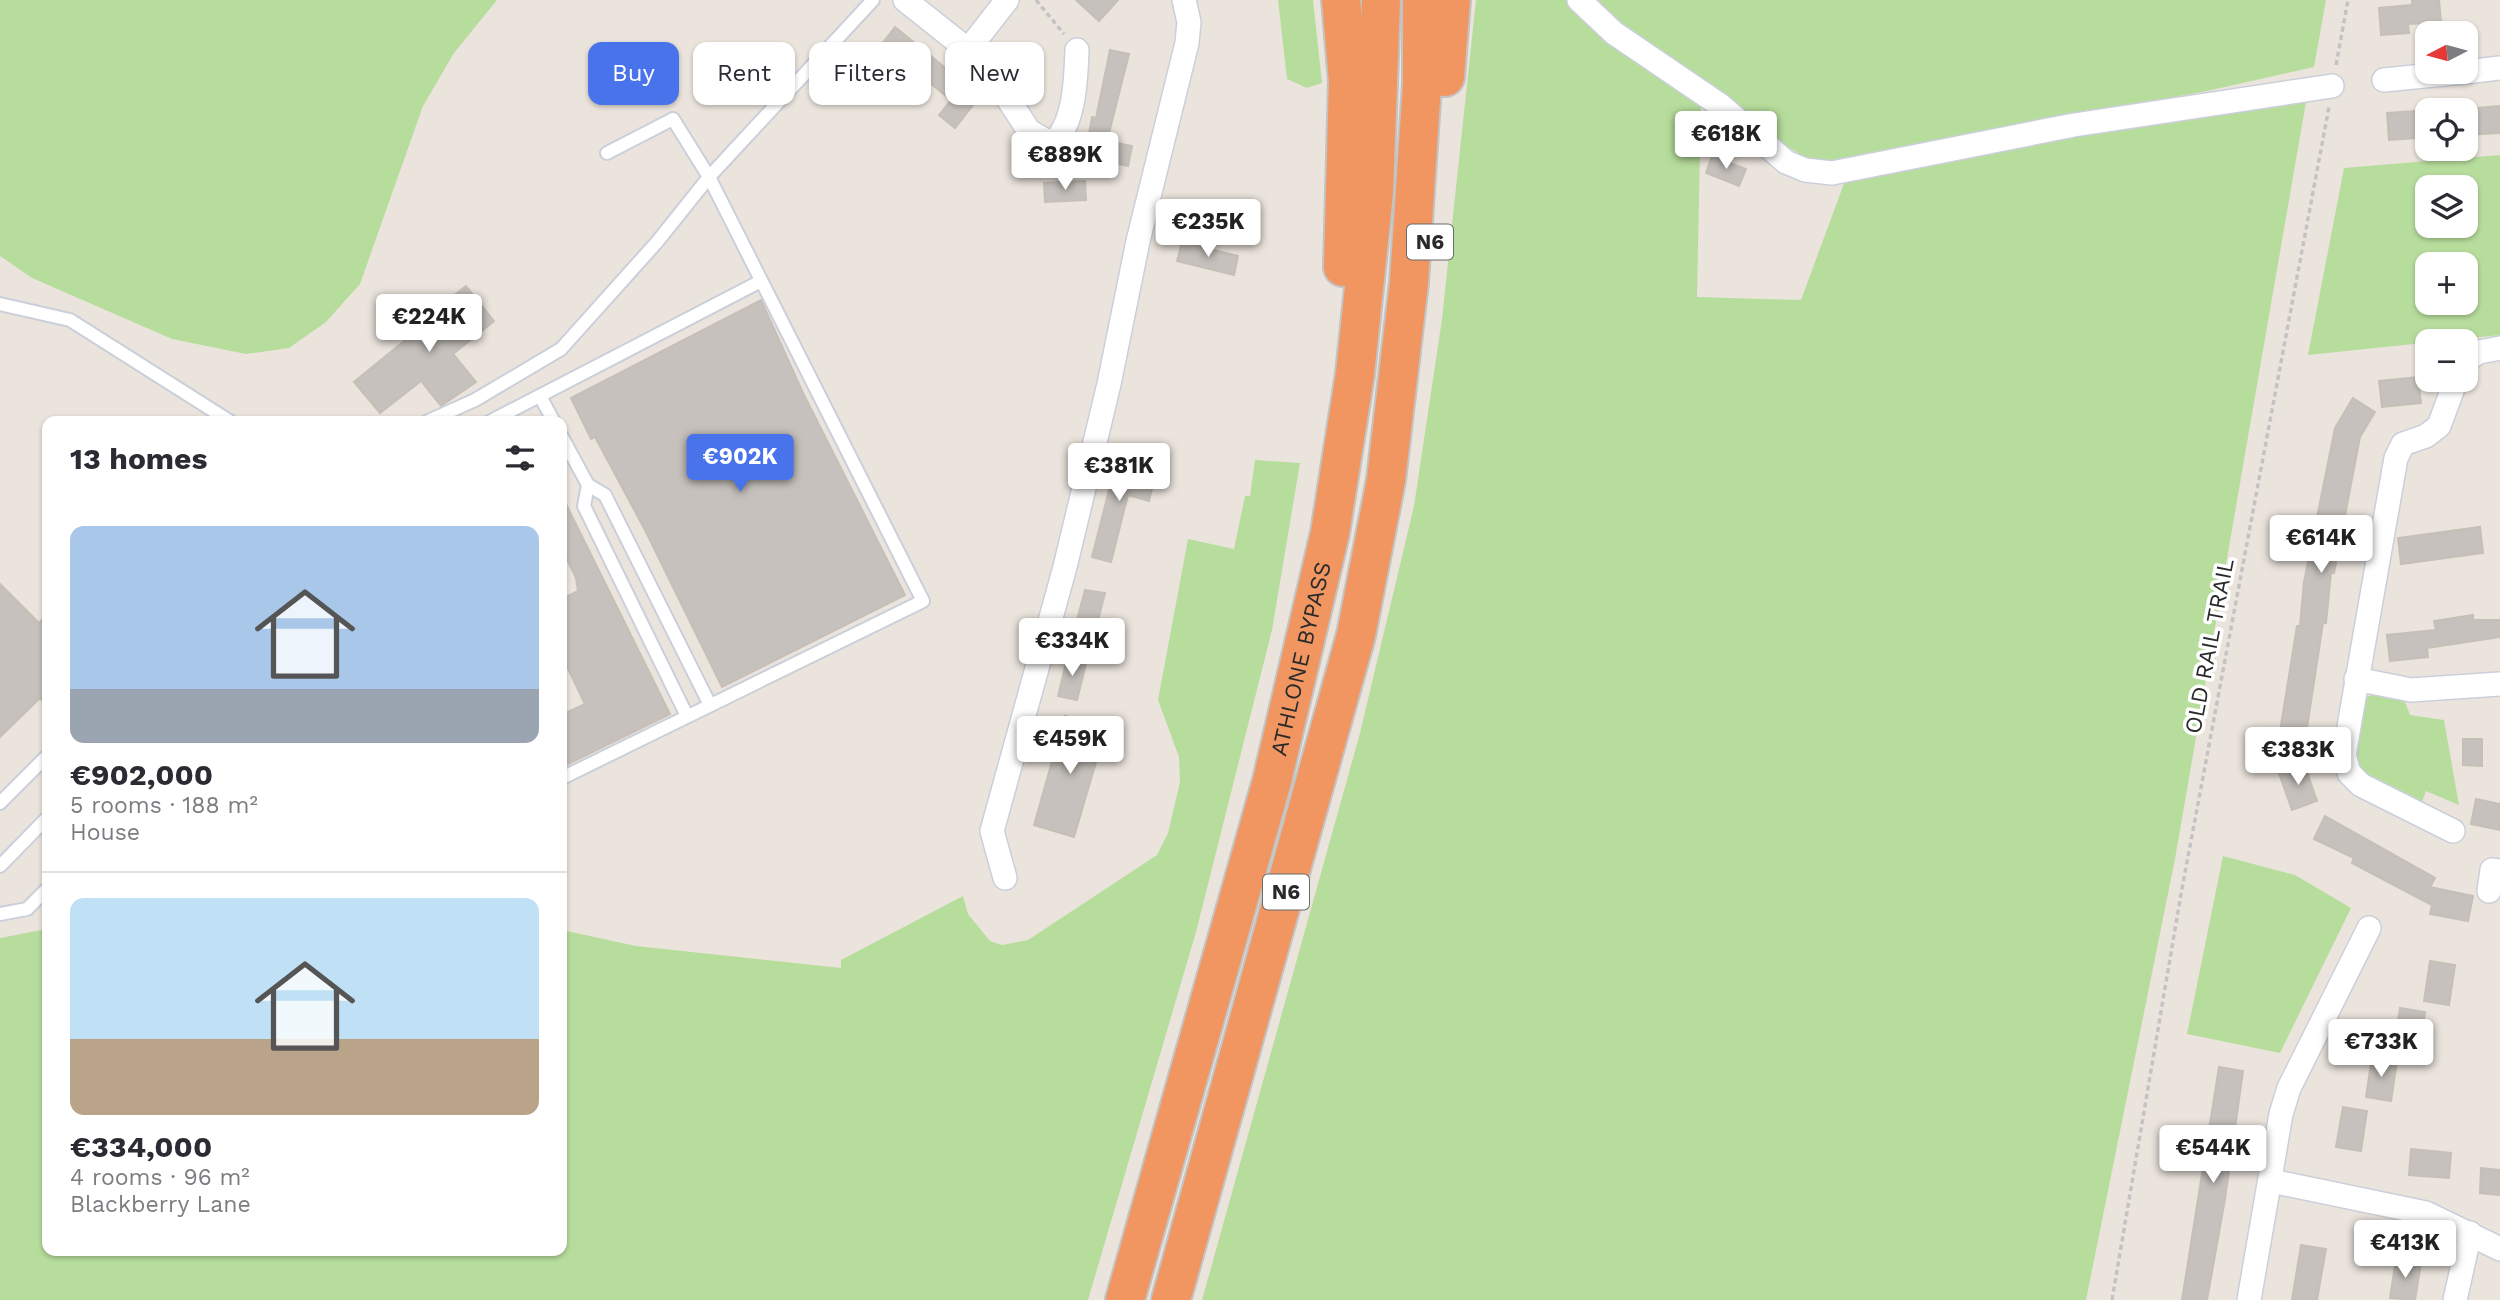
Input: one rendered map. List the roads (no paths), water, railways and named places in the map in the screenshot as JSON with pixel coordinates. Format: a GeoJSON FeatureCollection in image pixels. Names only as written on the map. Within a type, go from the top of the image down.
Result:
{"type":"FeatureCollection","features":[{"type":"Feature","properties":{"kind":"highway","name":"N6"},"geometry":{"type":"LineString","coordinates":[[1272,781],[1326,461],[1342,297],[1348,81],[1341,0]]}},
{"type":"Feature","properties":{"kind":"highway","name":"ATHLONE BYPASS"},"geometry":{"type":"LineString","coordinates":[[1125,1300],[1272,781],[1330,533],[1355,374],[1374,192],[1381,0]]}},
{"type":"Feature","properties":{"kind":"highway","name":"ATHLONE BYPASS"},"geometry":{"type":"LineString","coordinates":[[1171,1300],[1356,635],[1386,480],[1409,282],[1422,84],[1422,0]]}},
{"type":"Feature","properties":{"kind":"highway","name":"N6"},"geometry":{"type":"LineString","coordinates":[[1386,480],[1410,390],[1432,228],[1451,0]]}},
{"type":"Feature","properties":{"kind":"street"},"geometry":{"type":"LineString","coordinates":[[905,0],[958,42]]}},
{"type":"Feature","properties":{"kind":"street"},"geometry":{"type":"LineString","coordinates":[[974,42],[1006,0]]}},
{"type":"Feature","properties":{"kind":"street"},"geometry":{"type":"LineString","coordinates":[[1005,878],[992,831],[1065,567],[1109,384],[1138,241],[1187,43],[1189,22],[1184,0]]}},
{"type":"Feature","properties":{"kind":"street"},"geometry":{"type":"LineString","coordinates":[[1579,0],[1614,33],[1710,98],[1786,162],[1818,173],[1832,173],[2074,125],[2332,86]]}},
{"type":"Feature","properties":{"kind":"street"},"geometry":{"type":"LineString","coordinates":[[1012,105],[1029,131],[1048,142],[1056,140],[1065,125],[1076,74],[1077,50]]}},
{"type":"Feature","properties":{"kind":"street"},"geometry":{"type":"LineString","coordinates":[[2478,71],[2500,68]]}},
{"type":"Feature","properties":{"kind":"street"},"geometry":{"type":"LineString","coordinates":[[2384,80],[2415,77]]}},
{"type":"Feature","properties":{"kind":"street"},"geometry":{"type":"LineString","coordinates":[[2478,353],[2500,348]]}},
{"type":"Feature","properties":{"kind":"street"},"geometry":{"type":"LineString","coordinates":[[2452,392],[2439,426],[2421,438],[2403,444],[2396,458],[2344,748],[2349,773],[2361,785],[2453,831]]}},
{"type":"Feature","properties":{"kind":"street"},"geometry":{"type":"LineString","coordinates":[[2356,679],[2411,690],[2438,691],[2500,684]]}},
{"type":"Feature","properties":{"kind":"street"},"geometry":{"type":"LineString","coordinates":[[2249,1300],[2289,1088],[2369,928]]}},
{"type":"Feature","properties":{"kind":"street"},"geometry":{"type":"LineString","coordinates":[[2271,1181],[2426,1213],[2500,1249]]}},
{"type":"Feature","properties":{"kind":"street"},"geometry":{"type":"LineString","coordinates":[[2455,1300],[2470,1233]]}},
{"type":"Feature","properties":{"kind":"lane"},"geometry":{"type":"LineString","coordinates":[[439,416],[475,400],[561,349],[657,242],[709,177],[873,0]]}},
{"type":"Feature","properties":{"kind":"lane"},"geometry":{"type":"LineString","coordinates":[[567,776],[923,601],[709,177],[673,119],[607,153]]}},
{"type":"Feature","properties":{"kind":"lane"},"geometry":{"type":"LineString","coordinates":[[501,416],[761,281]]}},
{"type":"Feature","properties":{"kind":"lane"},"geometry":{"type":"LineString","coordinates":[[0,304],[70,320],[222,416]]}},
{"type":"Feature","properties":{"kind":"lane"},"geometry":{"type":"LineString","coordinates":[[540,396],[551,416]]}},
{"type":"Feature","properties":{"kind":"lane"},"geometry":{"type":"LineString","coordinates":[[567,445],[588,485],[605,495],[710,705]]}},
{"type":"Feature","properties":{"kind":"lane"},"geometry":{"type":"LineString","coordinates":[[588,485],[584,506],[687,716]]}},
{"type":"Feature","properties":{"kind":"lane"},"geometry":{"type":"LineString","coordinates":[[640,620],[662,610]]}},
{"type":"Feature","properties":{"kind":"lane"},"geometry":{"type":"LineString","coordinates":[[0,803],[42,762]]}},
{"type":"Feature","properties":{"kind":"lane"},"geometry":{"type":"LineString","coordinates":[[0,866],[42,823]]}},
{"type":"Feature","properties":{"kind":"lane"},"geometry":{"type":"LineString","coordinates":[[0,914],[27,909],[42,894]]}}]}
